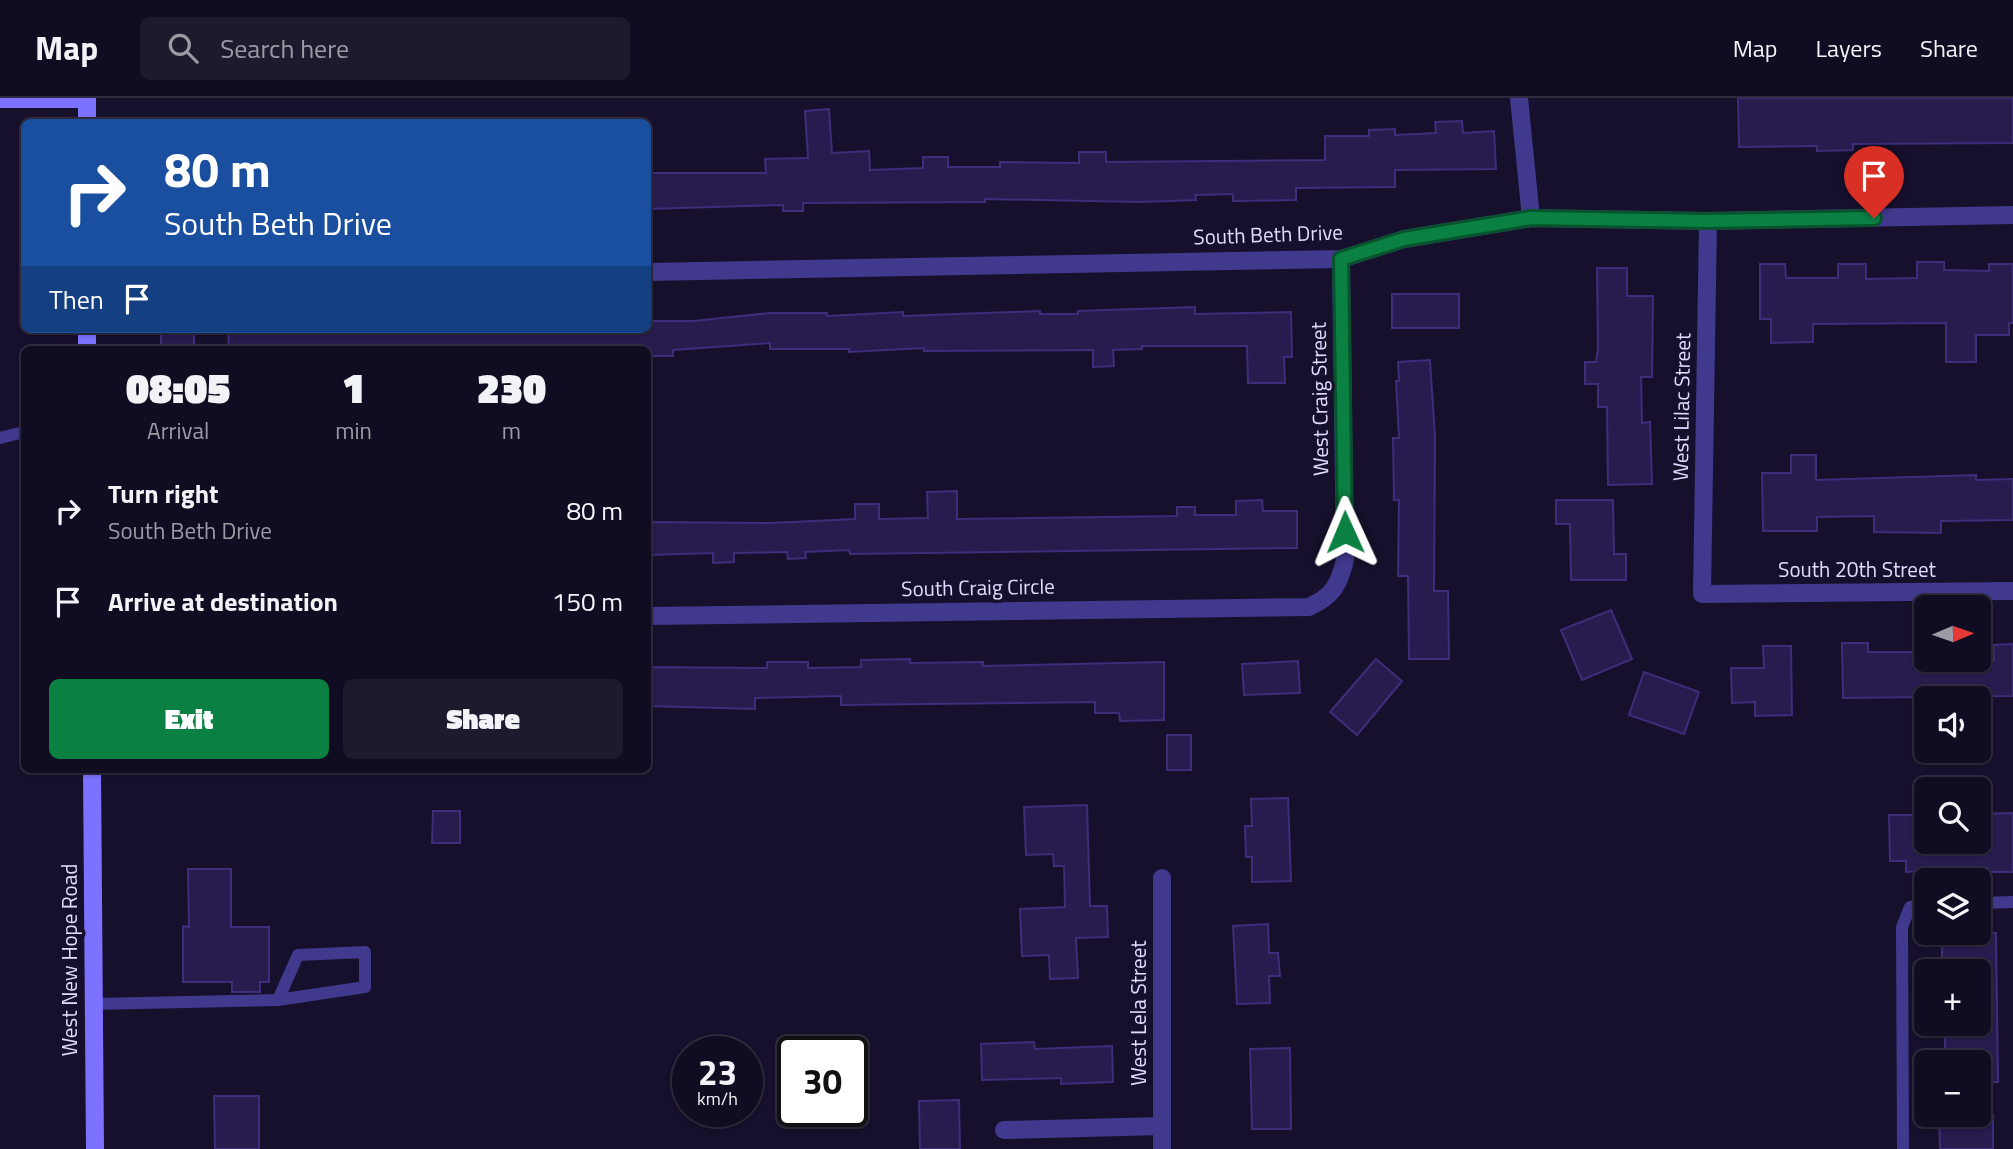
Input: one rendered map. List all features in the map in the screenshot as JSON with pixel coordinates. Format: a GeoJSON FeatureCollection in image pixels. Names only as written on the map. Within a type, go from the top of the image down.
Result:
{"type":"FeatureCollection","features":[{"type":"Feature","properties":{"kind":"main road"},"geometry":{"type":"LineString","coordinates":[[0,99],[87,99],[87,119]]}},
{"type":"Feature","properties":{"kind":"main road","name":"West New Hope Road"},"geometry":{"type":"LineString","coordinates":[[92,773],[94,1149]]}},
{"type":"Feature","properties":{"kind":"street"},"geometry":{"type":"LineString","coordinates":[[1519,98],[1531,218]]}},
{"type":"Feature","properties":{"kind":"street","name":"South Beth Drive"},"geometry":{"type":"LineString","coordinates":[[651,272],[1341,259],[1404,239],[1531,218],[1708,221],[2013,215]]}},
{"type":"Feature","properties":{"kind":"street","name":"West Lilac Street"},"geometry":{"type":"LineString","coordinates":[[1702,594],[1708,221]]}},
{"type":"Feature","properties":{"kind":"street","name":"West Craig Street"},"geometry":{"type":"LineString","coordinates":[[1309,607],[1328,598],[1340,582],[1345,559],[1341,259]]}},
{"type":"Feature","properties":{"kind":"street","name":"South 20th Street"},"geometry":{"type":"LineString","coordinates":[[1702,594],[2013,592]]}},
{"type":"Feature","properties":{"kind":"street","name":"South Craig Circle"},"geometry":{"type":"LineString","coordinates":[[651,615],[1309,607]]}},
{"type":"Feature","properties":{"kind":"street","name":"West Lela Street"},"geometry":{"type":"LineString","coordinates":[[1162,1149],[1163,878]]}},
{"type":"Feature","properties":{"kind":"street"},"geometry":{"type":"LineString","coordinates":[[1004,1130],[1162,1126]]}},
{"type":"Feature","properties":{"kind":"lane"},"geometry":{"type":"LineString","coordinates":[[0,438],[21,433]]}},
{"type":"Feature","properties":{"kind":"lane"},"geometry":{"type":"LineString","coordinates":[[1991,903],[2013,902]]}},
{"type":"Feature","properties":{"kind":"lane"},"geometry":{"type":"LineString","coordinates":[[1903,1149],[1902,927],[1910,907],[1914,906]]}},
{"type":"Feature","properties":{"kind":"lane"},"geometry":{"type":"LineString","coordinates":[[94,1004],[278,1000],[365,987],[365,952],[298,955],[278,1000]]}},
{"type":"Feature","properties":{"kind":"building"},"geometry":{"type":"Polygon","coordinates":[[[1738,98],[2013,98],[2013,143],[1853,144],[1853,150],[1817,151],[1817,146],[1739,147],[1738,98]]]}},
{"type":"Feature","properties":{"kind":"building"},"geometry":{"type":"Polygon","coordinates":[[[829,109],[832,153],[869,151],[870,170],[923,168],[923,157],[948,157],[948,167],[1000,167],[1000,162],[1079,163],[1079,152],[1106,152],[1106,162],[1325,160],[1325,136],[1369,136],[1369,130],[1395,129],[1395,135],[1436,133],[1435,122],[1462,121],[1463,133],[1494,131],[1496,169],[1395,170],[1395,187],[1296,188],[1296,200],[1233,201],[1233,194],[1195,195],[1196,200],[1140,202],[985,199],[985,202],[803,203],[803,211],[783,211],[783,205],[651,209],[651,173],[766,173],[765,159],[808,158],[805,111],[829,109]]]}},
{"type":"Feature","properties":{"kind":"building"},"geometry":{"type":"Polygon","coordinates":[[[1917,262],[1944,262],[1944,270],[1989,271],[1989,264],[2013,264],[2013,323],[2009,323],[2009,335],[1976,335],[1976,362],[1946,362],[1946,323],[1813,324],[1813,342],[1771,343],[1771,319],[1760,319],[1760,264],[1785,264],[1786,278],[1838,278],[1838,264],[1866,264],[1866,279],[1917,278],[1917,262]]]}},
{"type":"Feature","properties":{"kind":"building"},"geometry":{"type":"Polygon","coordinates":[[[1597,268],[1627,268],[1627,296],[1653,296],[1652,377],[1641,377],[1642,423],[1650,422],[1652,484],[1608,485],[1607,407],[1598,407],[1598,384],[1585,384],[1585,362],[1596,362],[1598,349],[1597,268]]]}},
{"type":"Feature","properties":{"kind":"building"},"geometry":{"type":"Polygon","coordinates":[[[1392,294],[1459,294],[1459,328],[1392,328],[1392,294]]]}},
{"type":"Feature","properties":{"kind":"building"},"geometry":{"type":"Polygon","coordinates":[[[1195,307],[1195,314],[1291,312],[1292,357],[1284,357],[1285,383],[1248,383],[1247,346],[1142,346],[1142,349],[1113,350],[1114,366],[1093,367],[1093,350],[924,351],[924,348],[849,352],[849,349],[770,349],[770,343],[673,350],[673,356],[651,356],[651,346],[229,346],[228,333],[651,333],[651,321],[693,321],[770,313],[827,313],[827,316],[903,312],[903,316],[1040,311],[1040,314],[1078,314],[1078,311],[1195,307]]]}},
{"type":"Feature","properties":{"kind":"building"},"geometry":{"type":"Polygon","coordinates":[[[161,333],[194,333],[194,346],[161,346],[161,333]]]}},
{"type":"Feature","properties":{"kind":"building"},"geometry":{"type":"Polygon","coordinates":[[[1430,360],[1435,437],[1434,591],[1448,591],[1449,659],[1409,659],[1408,576],[1398,576],[1399,500],[1394,500],[1393,438],[1399,438],[1396,381],[1399,381],[1398,362],[1430,360]]]}},
{"type":"Feature","properties":{"kind":"building"},"geometry":{"type":"Polygon","coordinates":[[[1791,455],[1816,455],[1816,480],[1976,475],[1976,480],[2013,479],[2013,520],[1941,521],[1941,533],[1874,532],[1874,516],[1817,517],[1817,531],[1763,531],[1762,473],[1791,473],[1791,455]]]}},
{"type":"Feature","properties":{"kind":"building"},"geometry":{"type":"Polygon","coordinates":[[[957,491],[957,519],[1177,516],[1177,507],[1195,507],[1195,515],[1236,515],[1236,501],[1262,500],[1263,511],[1297,511],[1297,548],[850,554],[849,550],[805,552],[806,558],[788,559],[787,552],[734,553],[734,562],[713,563],[713,553],[651,555],[651,522],[770,523],[855,519],[855,504],[879,504],[879,519],[928,518],[927,492],[957,491]]]}},
{"type":"Feature","properties":{"kind":"building"},"geometry":{"type":"Polygon","coordinates":[[[1556,500],[1613,500],[1614,554],[1626,554],[1626,580],[1571,580],[1570,524],[1556,524],[1556,500]]]}},
{"type":"Feature","properties":{"kind":"building"},"geometry":{"type":"Polygon","coordinates":[[[1611,610],[1632,659],[1582,680],[1561,630],[1611,610]]]}},
{"type":"Feature","properties":{"kind":"building"},"geometry":{"type":"Polygon","coordinates":[[[1842,643],[1868,643],[1868,652],[1914,652],[1914,672],[1992,672],[1993,645],[2013,644],[2013,696],[1991,696],[1991,686],[1914,686],[1914,697],[1843,698],[1842,643]]]}},
{"type":"Feature","properties":{"kind":"building"},"geometry":{"type":"Polygon","coordinates":[[[1763,646],[1791,646],[1792,715],[1755,716],[1755,702],[1732,703],[1731,668],[1764,668],[1763,646]]]}},
{"type":"Feature","properties":{"kind":"building"},"geometry":{"type":"Polygon","coordinates":[[[910,659],[910,663],[983,662],[983,666],[1164,662],[1164,720],[1120,721],[1119,713],[1095,713],[1095,702],[841,705],[841,696],[755,698],[755,709],[651,706],[651,667],[767,668],[767,662],[808,662],[808,668],[861,667],[861,660],[910,659]]]}},
{"type":"Feature","properties":{"kind":"building"},"geometry":{"type":"Polygon","coordinates":[[[1376,659],[1402,681],[1357,735],[1330,712],[1376,659]]]}},
{"type":"Feature","properties":{"kind":"building"},"geometry":{"type":"Polygon","coordinates":[[[1298,661],[1300,693],[1244,695],[1242,664],[1298,661]]]}},
{"type":"Feature","properties":{"kind":"building"},"geometry":{"type":"Polygon","coordinates":[[[1644,672],[1699,692],[1684,734],[1629,715],[1644,672]]]}},
{"type":"Feature","properties":{"kind":"building"},"geometry":{"type":"Polygon","coordinates":[[[1167,735],[1191,735],[1191,770],[1167,770],[1167,735]]]}},
{"type":"Feature","properties":{"kind":"building"},"geometry":{"type":"Polygon","coordinates":[[[1288,798],[1291,881],[1252,882],[1252,857],[1246,857],[1245,826],[1252,826],[1251,799],[1288,798]]]}},
{"type":"Feature","properties":{"kind":"building"},"geometry":{"type":"Polygon","coordinates":[[[1087,805],[1090,906],[1107,906],[1108,937],[1076,938],[1078,978],[1050,979],[1049,955],[1022,956],[1020,909],[1065,907],[1064,866],[1054,866],[1053,854],[1026,855],[1024,807],[1087,805]]]}},
{"type":"Feature","properties":{"kind":"building"},"geometry":{"type":"Polygon","coordinates":[[[433,811],[460,811],[460,843],[432,843],[433,811]]]}},
{"type":"Feature","properties":{"kind":"building"},"geometry":{"type":"Polygon","coordinates":[[[2013,813],[2013,872],[1991,872],[1991,868],[1914,868],[1914,872],[1906,872],[1906,861],[1890,861],[1889,815],[1914,815],[1914,854],[1991,854],[1991,814],[2013,813]]]}},
{"type":"Feature","properties":{"kind":"building"},"geometry":{"type":"Polygon","coordinates":[[[188,869],[231,869],[231,927],[269,927],[269,982],[260,982],[260,992],[232,992],[232,982],[183,982],[183,926],[189,927],[188,869]]]}},
{"type":"Feature","properties":{"kind":"building"},"geometry":{"type":"Polygon","coordinates":[[[1268,924],[1269,953],[1278,953],[1280,976],[1269,976],[1270,1003],[1237,1004],[1233,926],[1268,924]]]}},
{"type":"Feature","properties":{"kind":"building"},"geometry":{"type":"Polygon","coordinates":[[[1991,933],[1996,933],[1998,1082],[1991,1082],[1991,1050],[1945,1050],[1945,1036],[1991,1036],[1991,959],[1942,959],[1942,945],[1991,945],[1991,933]]]}},
{"type":"Feature","properties":{"kind":"building"},"geometry":{"type":"Polygon","coordinates":[[[1034,1042],[1035,1049],[1112,1046],[1113,1082],[1061,1084],[1061,1078],[982,1080],[981,1044],[1034,1042]]]}},
{"type":"Feature","properties":{"kind":"building"},"geometry":{"type":"Polygon","coordinates":[[[1290,1048],[1291,1129],[1252,1129],[1250,1049],[1290,1048]]]}},
{"type":"Feature","properties":{"kind":"building"},"geometry":{"type":"Polygon","coordinates":[[[214,1096],[259,1096],[259,1149],[215,1149],[214,1096]]]}},
{"type":"Feature","properties":{"kind":"building"},"geometry":{"type":"Polygon","coordinates":[[[959,1100],[960,1149],[920,1149],[919,1101],[959,1100]]]}},
{"type":"Feature","properties":{"kind":"building"},"geometry":{"type":"Polygon","coordinates":[[[1993,1115],[1993,1149],[1940,1149],[1939,1127],[1991,1127],[1993,1115]]]}},
{"type":"Feature","properties":{"kind":"route"},"geometry":{"type":"LineString","coordinates":[[1345,532],[1341,259],[1404,239],[1531,218],[1708,221],[1874,218]]}}]}
